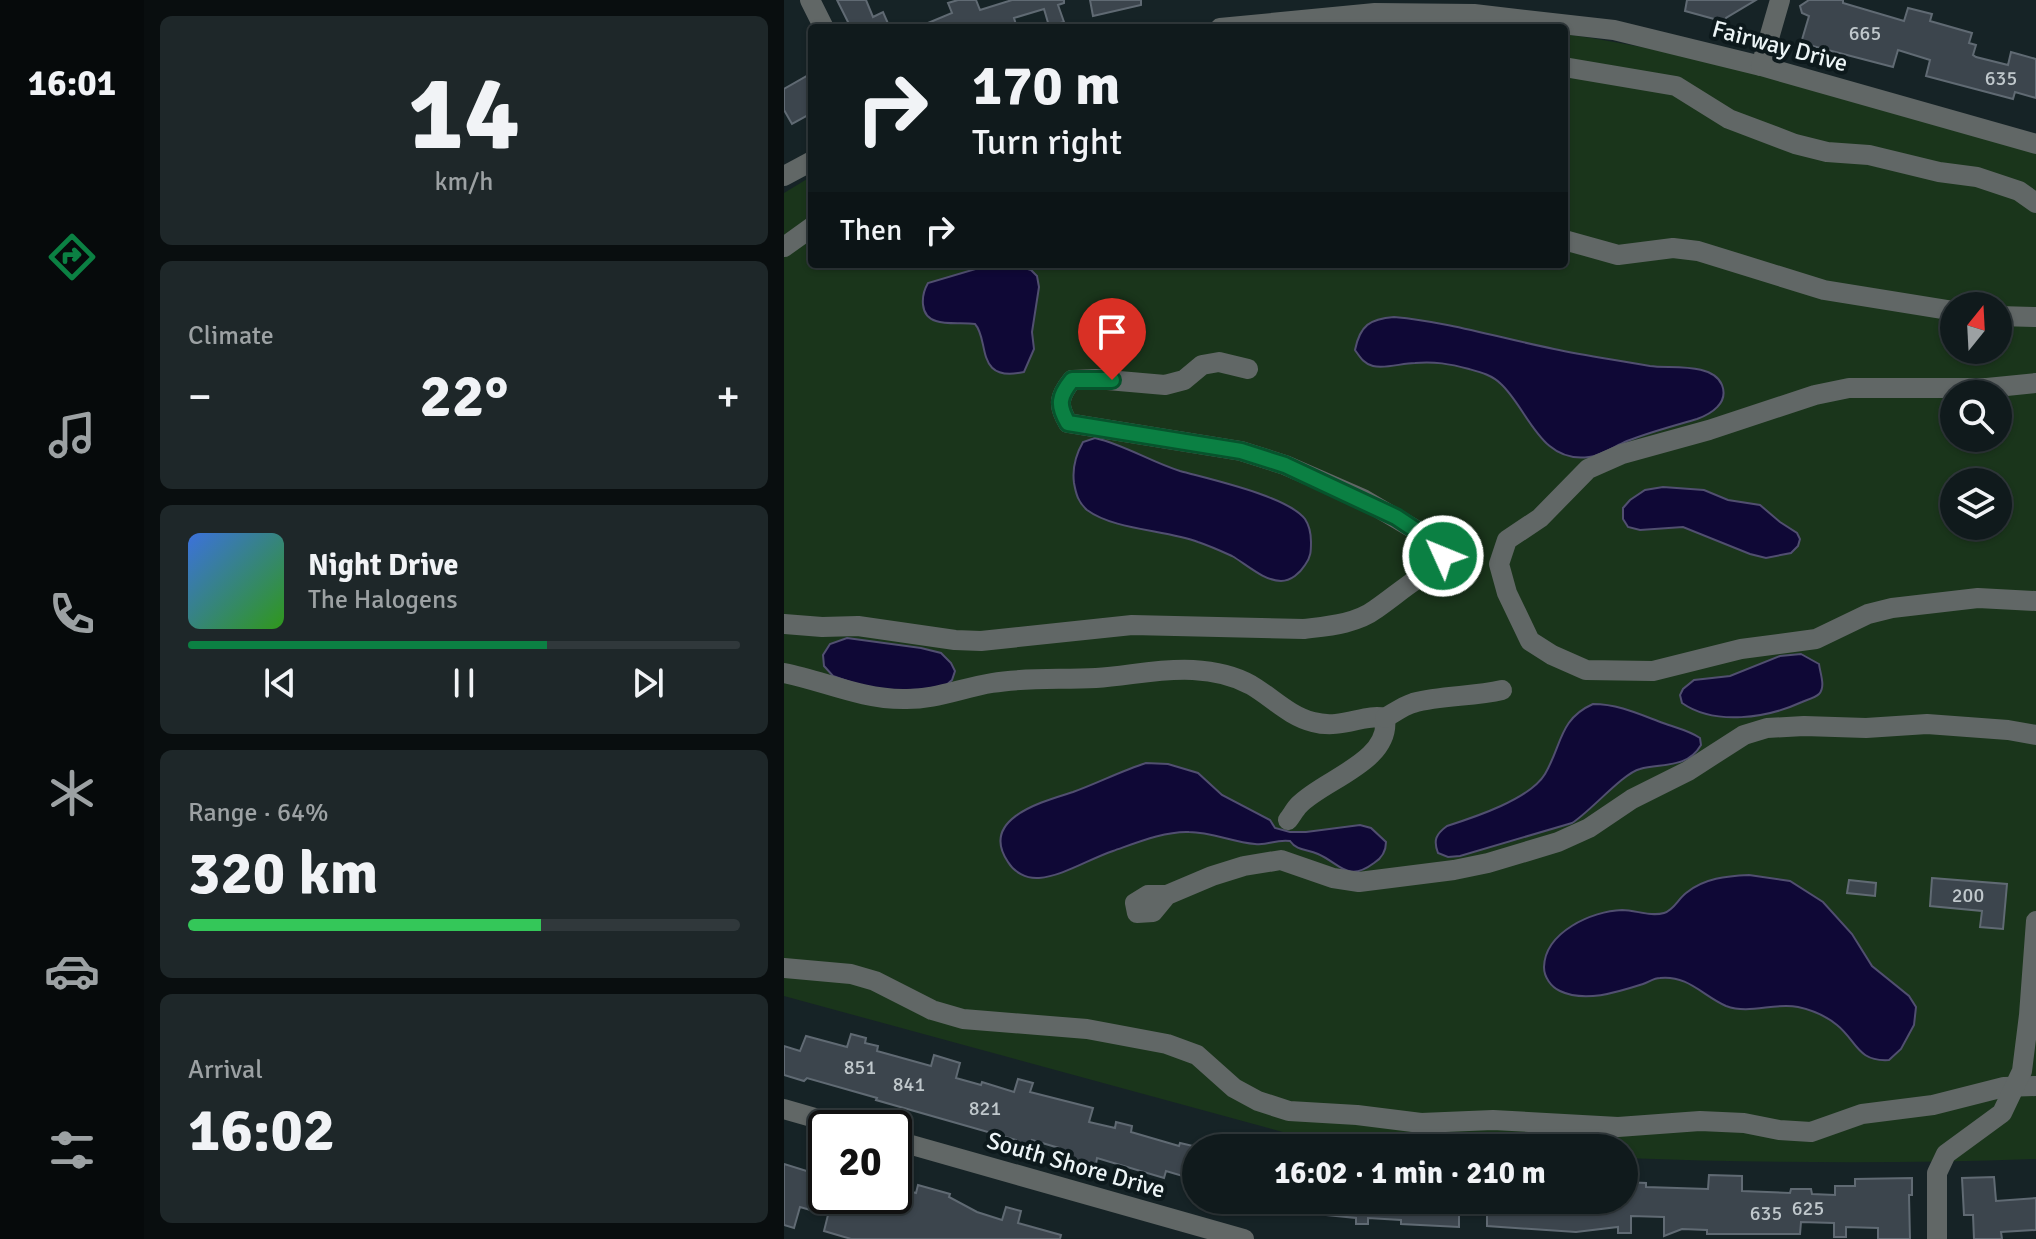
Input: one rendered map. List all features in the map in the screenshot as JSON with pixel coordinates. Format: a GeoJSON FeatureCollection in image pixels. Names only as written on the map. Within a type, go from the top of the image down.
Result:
{"type":"FeatureCollection","features":[{"type":"Feature","properties":{"kind":"street"},"geometry":{"type":"LineString","coordinates":[[810,0],[822,24]]}},
{"type":"Feature","properties":{"kind":"street"},"geometry":{"type":"LineString","coordinates":[[1761,66],[1780,0]]}},
{"type":"Feature","properties":{"kind":"street","name":"Fairway Drive"},"geometry":{"type":"LineString","coordinates":[[1261,24],[1375,13],[1474,14],[1562,24]]}},
{"type":"Feature","properties":{"kind":"street","name":"Fairway Drive"},"geometry":{"type":"LineString","coordinates":[[1568,25],[1614,30],[1761,66],[2036,144]]}},
{"type":"Feature","properties":{"kind":"street"},"geometry":{"type":"LineString","coordinates":[[1568,68],[1676,86],[1729,119],[1758,132],[1827,152],[1869,155],[1939,172],[1977,177],[2019,191],[2036,203]]}},
{"type":"Feature","properties":{"kind":"street"},"geometry":{"type":"LineString","coordinates":[[784,176],[808,163]]}},
{"type":"Feature","properties":{"kind":"street"},"geometry":{"type":"LineString","coordinates":[[784,247],[808,230]]}},
{"type":"Feature","properties":{"kind":"street"},"geometry":{"type":"LineString","coordinates":[[1568,241],[1618,255],[1673,248],[1698,251],[1824,290],[1940,309]]}},
{"type":"Feature","properties":{"kind":"street"},"geometry":{"type":"LineString","coordinates":[[2012,316],[2036,317]]}},
{"type":"Feature","properties":{"kind":"street"},"geometry":{"type":"LineString","coordinates":[[784,624],[858,626],[981,641],[1132,625],[1304,629],[1330,626],[1375,611],[1416,577],[1439,567],[1443,556],[1438,545],[1421,533],[1363,499],[1285,465],[1241,451],[1068,423],[1060,410],[1060,394],[1072,380],[1165,385],[1184,380],[1202,365],[1219,362],[1248,369]]}},
{"type":"Feature","properties":{"kind":"street"},"geometry":{"type":"LineString","coordinates":[[2036,383],[1987,388],[1849,388],[1815,395],[1709,430],[1622,454],[1588,469],[1540,518],[1507,540],[1499,564],[1507,593],[1530,641],[1586,670],[1653,671],[1741,649],[1816,639],[1868,614],[1892,608],[1978,598],[2036,601]]}},
{"type":"Feature","properties":{"kind":"street"},"geometry":{"type":"LineString","coordinates":[[784,673],[868,696],[930,699],[989,683],[1021,679],[1091,678],[1195,670],[1226,674],[1251,686],[1296,717],[1338,726],[1376,715],[1385,718],[1410,704],[1502,690]]}},
{"type":"Feature","properties":{"kind":"street"},"geometry":{"type":"LineString","coordinates":[[1288,820],[1299,805],[1361,763],[1378,745],[1386,727],[1385,718]]}},
{"type":"Feature","properties":{"kind":"street"},"geometry":{"type":"LineString","coordinates":[[1167,895],[1278,853],[1281,860],[1333,878],[1359,882],[1488,863],[1558,842],[1589,828],[1632,799],[1688,771],[1744,735],[1767,728],[1866,728],[1927,724],[2036,735]]}},
{"type":"Feature","properties":{"kind":"street"},"geometry":{"type":"LineString","coordinates":[[1937,1239],[1937,1173],[1946,1154],[2002,1113],[2022,1071],[2036,921]]}},
{"type":"Feature","properties":{"kind":"street"},"geometry":{"type":"LineString","coordinates":[[784,968],[851,974],[875,981],[932,1010],[963,1019],[1087,1029],[1167,1044],[1197,1055],[1234,1088],[1258,1101],[1289,1111],[1421,1123],[1493,1120],[1618,1127],[1700,1121],[1811,1132],[1862,1114],[1933,1105],[2004,1087],[2036,1086]]}},
{"type":"Feature","properties":{"kind":"street"},"geometry":{"type":"LineString","coordinates":[[784,1109],[808,1116]]}},
{"type":"Feature","properties":{"kind":"street","name":"South Shore Drive"},"geometry":{"type":"LineString","coordinates":[[912,1145],[1244,1239]]}},
{"type":"Feature","properties":{"kind":"green space"},"geometry":{"type":"Polygon","coordinates":[[[1568,35],[1743,70],[2036,153],[2036,1159],[1882,1162],[1675,1160],[1638,1159],[1638,1134],[1290,1134],[784,996],[784,193],[808,178],[808,268],[1568,268],[1568,35]]]}},
{"type":"Feature","properties":{"kind":"shaded area"},"geometry":{"type":"Polygon","coordinates":[[[979,268],[1031,270],[1037,276],[1039,287],[1032,332],[1034,349],[1024,372],[1008,374],[990,366],[975,324],[945,323],[930,318],[924,310],[923,299],[928,283],[979,268]]]}},
{"type":"Feature","properties":{"kind":"shaded area"},"geometry":{"type":"Polygon","coordinates":[[[1394,317],[1455,326],[1590,356],[1650,366],[1701,370],[1717,378],[1724,391],[1723,397],[1713,411],[1697,419],[1622,443],[1594,456],[1572,457],[1547,444],[1511,395],[1490,376],[1442,363],[1378,367],[1365,362],[1355,350],[1363,329],[1378,319],[1394,317]]]}},
{"type":"Feature","properties":{"kind":"shaded area"},"geometry":{"type":"Polygon","coordinates":[[[1095,438],[1180,471],[1282,503],[1305,519],[1310,530],[1310,557],[1292,578],[1275,580],[1232,556],[1202,544],[1098,517],[1079,501],[1073,478],[1083,442],[1095,438]]]}},
{"type":"Feature","properties":{"kind":"shaded area"},"geometry":{"type":"Polygon","coordinates":[[[1663,487],[1704,490],[1728,500],[1760,505],[1797,533],[1800,539],[1798,546],[1791,553],[1766,558],[1683,527],[1640,530],[1628,527],[1623,519],[1623,508],[1630,500],[1645,490],[1663,487]]]}},
{"type":"Feature","properties":{"kind":"shaded area"},"geometry":{"type":"Polygon","coordinates":[[[847,638],[941,653],[955,671],[952,680],[943,688],[878,692],[833,676],[824,666],[823,655],[830,644],[847,638]]]}},
{"type":"Feature","properties":{"kind":"shaded area"},"geometry":{"type":"Polygon","coordinates":[[[1801,654],[1819,664],[1822,688],[1813,698],[1773,712],[1741,717],[1710,715],[1682,703],[1680,695],[1683,689],[1694,680],[1730,676],[1780,656],[1801,654]]]}},
{"type":"Feature","properties":{"kind":"shaded area"},"geometry":{"type":"Polygon","coordinates":[[[1593,704],[1620,708],[1686,731],[1700,738],[1701,745],[1681,762],[1633,772],[1572,823],[1460,856],[1448,857],[1438,853],[1436,838],[1447,826],[1501,806],[1538,783],[1551,763],[1567,725],[1593,704]]]}},
{"type":"Feature","properties":{"kind":"shaded area"},"geometry":{"type":"Polygon","coordinates":[[[1146,763],[1168,764],[1198,773],[1222,795],[1270,820],[1275,828],[1306,832],[1360,825],[1371,828],[1386,842],[1384,851],[1365,869],[1350,872],[1318,854],[1296,847],[1290,841],[1255,844],[1197,832],[1180,832],[1141,841],[1048,877],[1021,874],[1008,862],[1001,847],[1002,834],[1008,823],[1019,814],[1146,763]]]}},
{"type":"Feature","properties":{"kind":"shaded area"},"geometry":{"type":"Polygon","coordinates":[[[1749,875],[1790,881],[1823,902],[1852,934],[1872,966],[1909,996],[1916,1007],[1914,1025],[1901,1049],[1889,1060],[1870,1058],[1833,1022],[1798,1007],[1753,1009],[1726,1006],[1687,983],[1670,978],[1656,979],[1612,993],[1580,996],[1557,989],[1547,978],[1544,967],[1552,943],[1584,919],[1622,910],[1664,913],[1700,884],[1724,877],[1749,875]]]}},
{"type":"Feature","properties":{"kind":"building"},"geometry":{"type":"Polygon","coordinates":[[[837,0],[866,0],[873,17],[883,12],[888,24],[849,24],[837,0]]]}},
{"type":"Feature","properties":{"kind":"building"},"geometry":{"type":"Polygon","coordinates":[[[976,0],[980,10],[1012,0],[1064,0],[1058,5],[1064,22],[1048,24],[1044,9],[1014,18],[1016,24],[926,24],[952,13],[948,3],[976,0]]]}},
{"type":"Feature","properties":{"kind":"building"},"geometry":{"type":"Polygon","coordinates":[[[1090,0],[1141,0],[1141,5],[1093,16],[1090,0]]]}},
{"type":"Feature","properties":{"kind":"building"},"geometry":{"type":"Polygon","coordinates":[[[1687,0],[1756,0],[1726,18],[1725,22],[1685,11],[1687,0]]]}},
{"type":"Feature","properties":{"kind":"building"},"geometry":{"type":"Polygon","coordinates":[[[1809,0],[1843,0],[1843,3],[1904,21],[1908,8],[1932,14],[1930,21],[1972,33],[1969,43],[1976,45],[1973,55],[1976,57],[2008,65],[2011,52],[2036,59],[2036,98],[2015,92],[2013,99],[1926,76],[1930,60],[1898,50],[1893,67],[1801,43],[1809,16],[1802,13],[1800,6],[1809,0]]]}},
{"type":"Feature","properties":{"kind":"building"},"geometry":{"type":"Polygon","coordinates":[[[808,75],[808,115],[792,124],[784,110],[784,89],[808,75]]]}},
{"type":"Feature","properties":{"kind":"building"},"geometry":{"type":"Polygon","coordinates":[[[1932,878],[2007,884],[2003,929],[1980,927],[1982,911],[1930,906],[1932,878]]]}},
{"type":"Feature","properties":{"kind":"building"},"geometry":{"type":"Polygon","coordinates":[[[1849,880],[1876,883],[1875,896],[1847,893],[1849,880]]]}},
{"type":"Feature","properties":{"kind":"building"},"geometry":{"type":"Polygon","coordinates":[[[851,1034],[866,1038],[865,1043],[878,1046],[877,1051],[931,1066],[934,1055],[960,1063],[956,1078],[981,1085],[982,1082],[1014,1092],[1018,1079],[1033,1083],[1030,1092],[1093,1108],[1089,1122],[1115,1128],[1116,1122],[1132,1126],[1131,1132],[1179,1146],[1182,1143],[1182,1176],[1166,1171],[1164,1178],[1097,1158],[1096,1164],[1078,1160],[1057,1154],[1059,1148],[1032,1140],[1030,1147],[877,1098],[807,1078],[804,1081],[784,1075],[784,1046],[800,1051],[806,1036],[847,1047],[851,1034]]]}},
{"type":"Feature","properties":{"kind":"building"},"geometry":{"type":"Polygon","coordinates":[[[784,1164],[808,1171],[808,1209],[800,1207],[794,1228],[784,1225],[784,1164]]]}},
{"type":"Feature","properties":{"kind":"building"},"geometry":{"type":"Polygon","coordinates":[[[1709,1175],[1742,1176],[1742,1191],[1790,1193],[1791,1189],[1811,1189],[1812,1194],[1835,1195],[1835,1186],[1855,1186],[1855,1179],[1912,1178],[1912,1195],[1909,1195],[1910,1239],[1878,1239],[1878,1228],[1846,1227],[1846,1237],[1834,1237],[1834,1223],[1801,1222],[1800,1234],[1707,1234],[1707,1230],[1682,1229],[1664,1236],[1664,1217],[1631,1216],[1631,1233],[1618,1233],[1618,1227],[1576,1232],[1487,1226],[1487,1214],[1638,1214],[1638,1183],[1646,1183],[1646,1187],[1708,1189],[1709,1175]]]}},
{"type":"Feature","properties":{"kind":"building"},"geometry":{"type":"Polygon","coordinates":[[[1994,1177],[1996,1201],[2036,1198],[2036,1230],[2001,1232],[2002,1239],[1974,1239],[1973,1215],[1964,1215],[1962,1178],[1994,1177]]]}},
{"type":"Feature","properties":{"kind":"building"},"geometry":{"type":"Polygon","coordinates":[[[918,1185],[950,1194],[949,1197],[977,1212],[1002,1220],[1006,1207],[1021,1211],[1018,1223],[1061,1235],[1060,1239],[851,1239],[824,1231],[828,1215],[824,1214],[912,1214],[912,1192],[916,1193],[918,1185]]]}},
{"type":"Feature","properties":{"kind":"building"},"geometry":{"type":"Polygon","coordinates":[[[1317,1214],[1459,1214],[1459,1227],[1401,1224],[1401,1220],[1368,1218],[1368,1224],[1356,1224],[1356,1218],[1317,1214]]]}},
{"type":"Feature","properties":{"kind":"route"},"geometry":{"type":"LineString","coordinates":[[1112,380],[1072,380],[1060,394],[1060,410],[1068,423],[1241,451],[1285,465],[1396,517],[1438,545],[1443,556]]}}]}
